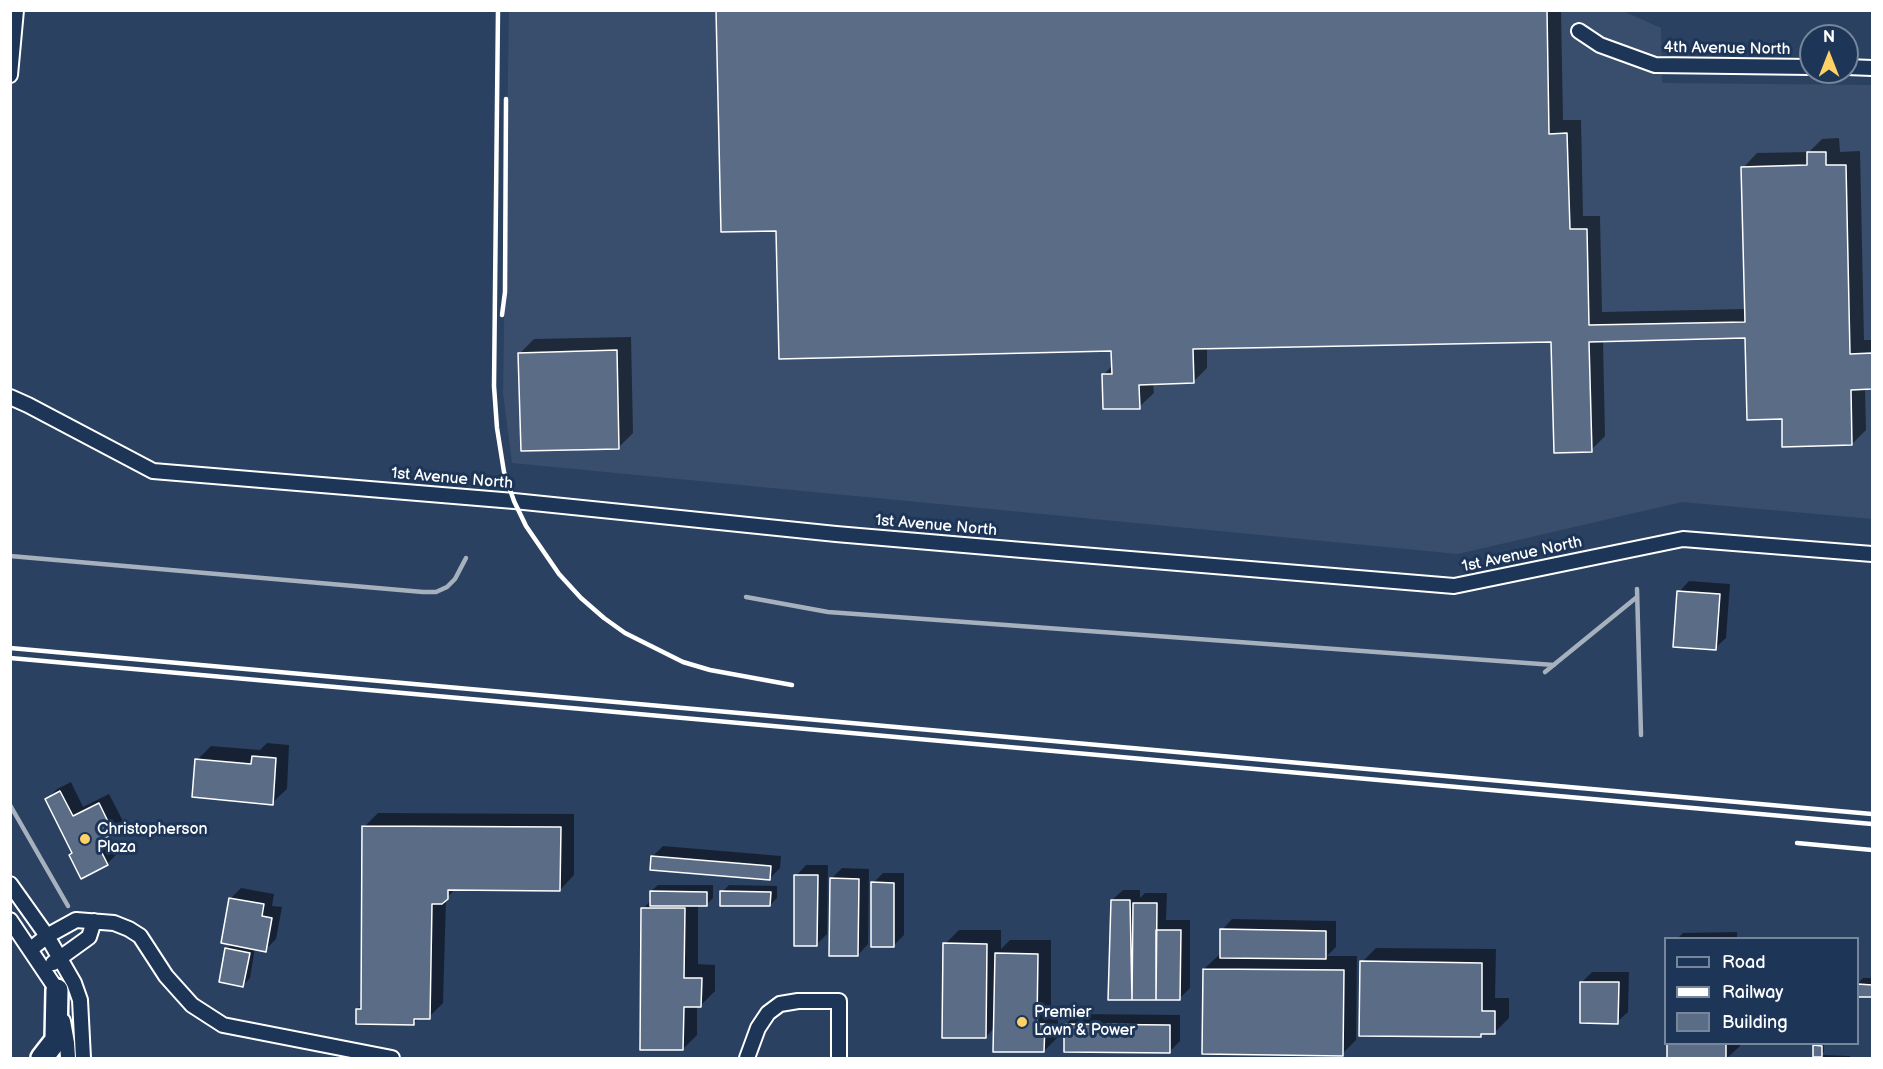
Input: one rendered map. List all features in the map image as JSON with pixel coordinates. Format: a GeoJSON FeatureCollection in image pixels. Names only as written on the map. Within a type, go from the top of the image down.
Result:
{"type":"FeatureCollection","features":[{"type":"Feature","properties":{"kind":"main road"},"geometry":{"type":"LineString","coordinates":[[42,1059],[56,1040],[57,990]]}},
{"type":"Feature","properties":{"kind":"street"},"geometry":{"type":"LineString","coordinates":[[10,75],[16,10]]}},
{"type":"Feature","properties":{"kind":"street","name":"4th Avenue North"},"geometry":{"type":"LineString","coordinates":[[1579,31],[1600,45],[1655,65],[1799,67]]}},
{"type":"Feature","properties":{"kind":"street","name":"1st Avenue North"},"geometry":{"type":"LineString","coordinates":[[10,398],[28,405],[153,471],[514,501],[987,547],[1454,586],[1683,539],[1872,554]]}},
{"type":"Feature","properties":{"kind":"street"},"geometry":{"type":"LineString","coordinates":[[10,884],[46,936],[74,983],[80,1000],[83,1059]]}},
{"type":"Feature","properties":{"kind":"street"},"geometry":{"type":"LineString","coordinates":[[10,920],[57,990],[68,1043],[68,1059]]}},
{"type":"Feature","properties":{"kind":"street"},"geometry":{"type":"LineString","coordinates":[[31,949],[46,936],[76,920],[114,923],[140,936],[166,976],[192,1005],[223,1025],[392,1059]]}},
{"type":"Feature","properties":{"kind":"street"},"geometry":{"type":"LineString","coordinates":[[44,970],[89,937],[94,921]]}},
{"type":"Feature","properties":{"kind":"street"},"geometry":{"type":"LineString","coordinates":[[747,1059],[758,1028],[768,1013],[780,1004],[798,1001],[839,1001],[839,1059]]}},
{"type":"Feature","properties":{"kind":"shaded area"},"geometry":{"type":"Polygon","coordinates":[[[509,11],[1623,11],[1661,28],[1662,83],[1872,85],[1872,519],[1682,502],[1458,554],[512,463],[503,393],[509,11]]]}},
{"type":"Feature","properties":{"kind":"building"},"geometry":{"type":"Polygon","coordinates":[[[716,10],[1547,10],[1549,134],[1567,133],[1570,229],[1587,229],[1589,325],[1745,322],[1741,167],[1807,165],[1807,152],[1826,152],[1826,165],[1846,165],[1850,354],[1872,353],[1872,389],[1851,390],[1852,445],[1782,447],[1782,419],[1747,420],[1745,338],[1589,342],[1592,452],[1554,453],[1551,342],[1193,349],[1194,383],[1139,385],[1140,409],[1103,409],[1102,374],[1112,374],[1111,351],[779,359],[776,231],[721,232],[716,10]]]}},
{"type":"Feature","properties":{"kind":"building"},"geometry":{"type":"Polygon","coordinates":[[[617,350],[619,449],[521,451],[518,353],[617,350]]]}},
{"type":"Feature","properties":{"kind":"building"},"geometry":{"type":"Polygon","coordinates":[[[1677,591],[1720,594],[1716,650],[1673,647],[1677,591]]]}},
{"type":"Feature","properties":{"kind":"building"},"geometry":{"type":"Polygon","coordinates":[[[252,756],[276,758],[273,805],[192,797],[195,759],[251,764],[252,756]]]}},
{"type":"Feature","properties":{"kind":"building","name":"Christopherson Plaza"},"geometry":{"type":"Polygon","coordinates":[[[60,791],[73,816],[99,803],[114,834],[97,843],[108,865],[81,879],[69,855],[72,853],[45,799],[60,791]]]}},
{"type":"Feature","properties":{"kind":"building"},"geometry":{"type":"Polygon","coordinates":[[[362,826],[561,827],[560,891],[448,890],[448,899],[442,904],[432,904],[430,1019],[414,1019],[414,1025],[356,1024],[356,1009],[361,1009],[362,826]]]}},
{"type":"Feature","properties":{"kind":"building"},"geometry":{"type":"Polygon","coordinates":[[[651,856],[771,866],[770,880],[650,870],[651,856]]]}},
{"type":"Feature","properties":{"kind":"building"},"geometry":{"type":"Polygon","coordinates":[[[794,875],[818,875],[817,946],[794,946],[794,875]]]}},
{"type":"Feature","properties":{"kind":"building"},"geometry":{"type":"Polygon","coordinates":[[[830,878],[859,879],[858,956],[829,956],[830,878]]]}},
{"type":"Feature","properties":{"kind":"building"},"geometry":{"type":"Polygon","coordinates":[[[871,882],[894,883],[894,947],[871,947],[871,882]]]}},
{"type":"Feature","properties":{"kind":"building"},"geometry":{"type":"Polygon","coordinates":[[[650,891],[707,892],[707,906],[650,906],[650,891]]]}},
{"type":"Feature","properties":{"kind":"building"},"geometry":{"type":"Polygon","coordinates":[[[720,891],[771,892],[770,906],[720,906],[720,891]]]}},
{"type":"Feature","properties":{"kind":"building"},"geometry":{"type":"Polygon","coordinates":[[[229,898],[264,904],[262,916],[272,918],[266,952],[221,943],[229,898]]]}},
{"type":"Feature","properties":{"kind":"building"},"geometry":{"type":"Polygon","coordinates":[[[1111,900],[1130,900],[1132,1000],[1108,1000],[1111,900]]]}},
{"type":"Feature","properties":{"kind":"building"},"geometry":{"type":"Polygon","coordinates":[[[1133,903],[1157,903],[1156,1000],[1132,1000],[1133,903]]]}},
{"type":"Feature","properties":{"kind":"building"},"geometry":{"type":"Polygon","coordinates":[[[641,908],[685,908],[684,978],[702,978],[701,1007],[684,1007],[683,1050],[640,1050],[641,908]]]}},
{"type":"Feature","properties":{"kind":"building"},"geometry":{"type":"Polygon","coordinates":[[[1220,929],[1326,931],[1326,959],[1220,958],[1220,929]]]}},
{"type":"Feature","properties":{"kind":"building"},"geometry":{"type":"Polygon","coordinates":[[[1156,930],[1181,930],[1180,1000],[1156,1000],[1156,930]]]}},
{"type":"Feature","properties":{"kind":"building"},"geometry":{"type":"Polygon","coordinates":[[[943,943],[987,944],[986,1038],[942,1038],[943,943]]]}},
{"type":"Feature","properties":{"kind":"building"},"geometry":{"type":"Polygon","coordinates":[[[225,948],[250,953],[243,987],[219,982],[225,948]]]}},
{"type":"Feature","properties":{"kind":"building"},"geometry":{"type":"Polygon","coordinates":[[[995,953],[1038,954],[1037,1024],[1045,1024],[1044,1052],[993,1052],[995,953]]]}},
{"type":"Feature","properties":{"kind":"building"},"geometry":{"type":"Polygon","coordinates":[[[1360,961],[1482,963],[1482,1011],[1495,1011],[1495,1034],[1481,1034],[1481,1037],[1359,1036],[1360,961]]]}},
{"type":"Feature","properties":{"kind":"building"},"geometry":{"type":"Polygon","coordinates":[[[1203,969],[1344,970],[1343,1056],[1202,1054],[1203,969]]]}},
{"type":"Feature","properties":{"kind":"building"},"geometry":{"type":"Polygon","coordinates":[[[1580,982],[1619,982],[1618,1024],[1580,1023],[1580,982]]]}},
{"type":"Feature","properties":{"kind":"building"},"geometry":{"type":"Polygon","coordinates":[[[1859,984],[1872,985],[1872,997],[1859,997],[1859,984]]]}},
{"type":"Feature","properties":{"kind":"building"},"geometry":{"type":"Polygon","coordinates":[[[1064,1024],[1170,1025],[1170,1053],[1064,1052],[1064,1024]]]}},
{"type":"Feature","properties":{"kind":"building"},"geometry":{"type":"Polygon","coordinates":[[[1667,1045],[1726,1045],[1726,1058],[1667,1058],[1667,1045]]]}},
{"type":"Feature","properties":{"kind":"building"},"geometry":{"type":"Polygon","coordinates":[[[1813,1045],[1822,1046],[1822,1057],[1813,1057],[1813,1045]]]}},
{"type":"Feature","properties":{"kind":"waterway"},"geometry":{"type":"LineString","coordinates":[[10,556],[423,592],[436,592],[447,587],[455,579],[466,558]]}},
{"type":"Feature","properties":{"kind":"waterway"},"geometry":{"type":"LineString","coordinates":[[1637,589],[1641,735]]}},
{"type":"Feature","properties":{"kind":"waterway"},"geometry":{"type":"LineString","coordinates":[[746,597],[828,612],[1554,665]]}},
{"type":"Feature","properties":{"kind":"waterway"},"geometry":{"type":"LineString","coordinates":[[1545,672],[1637,597]]}},
{"type":"Feature","properties":{"kind":"waterway"},"geometry":{"type":"LineString","coordinates":[[10,805],[68,906]]}},
{"type":"Feature","properties":{"kind":"railway"},"geometry":{"type":"LineString","coordinates":[[498,10],[494,386],[497,428],[504,472],[514,501],[526,526],[559,574],[581,598],[625,633],[683,662],[710,670],[792,685]]}},
{"type":"Feature","properties":{"kind":"railway"},"geometry":{"type":"LineString","coordinates":[[502,315],[505,292],[506,99]]}},
{"type":"Feature","properties":{"kind":"railway"},"geometry":{"type":"LineString","coordinates":[[10,648],[1872,814]]}},
{"type":"Feature","properties":{"kind":"railway"},"geometry":{"type":"LineString","coordinates":[[10,658],[1872,824]]}},
{"type":"Feature","properties":{"kind":"railway"},"geometry":{"type":"LineString","coordinates":[[1797,843],[1872,850]]}},
{"type":"Feature","properties":{"kind":"place","name":"Christopherson Plaza"},"geometry":{"type":"Point","coordinates":[85,839]}},
{"type":"Feature","properties":{"kind":"place","name":"Premier Lawn & Power"},"geometry":{"type":"Point","coordinates":[1022,1022]}}]}
